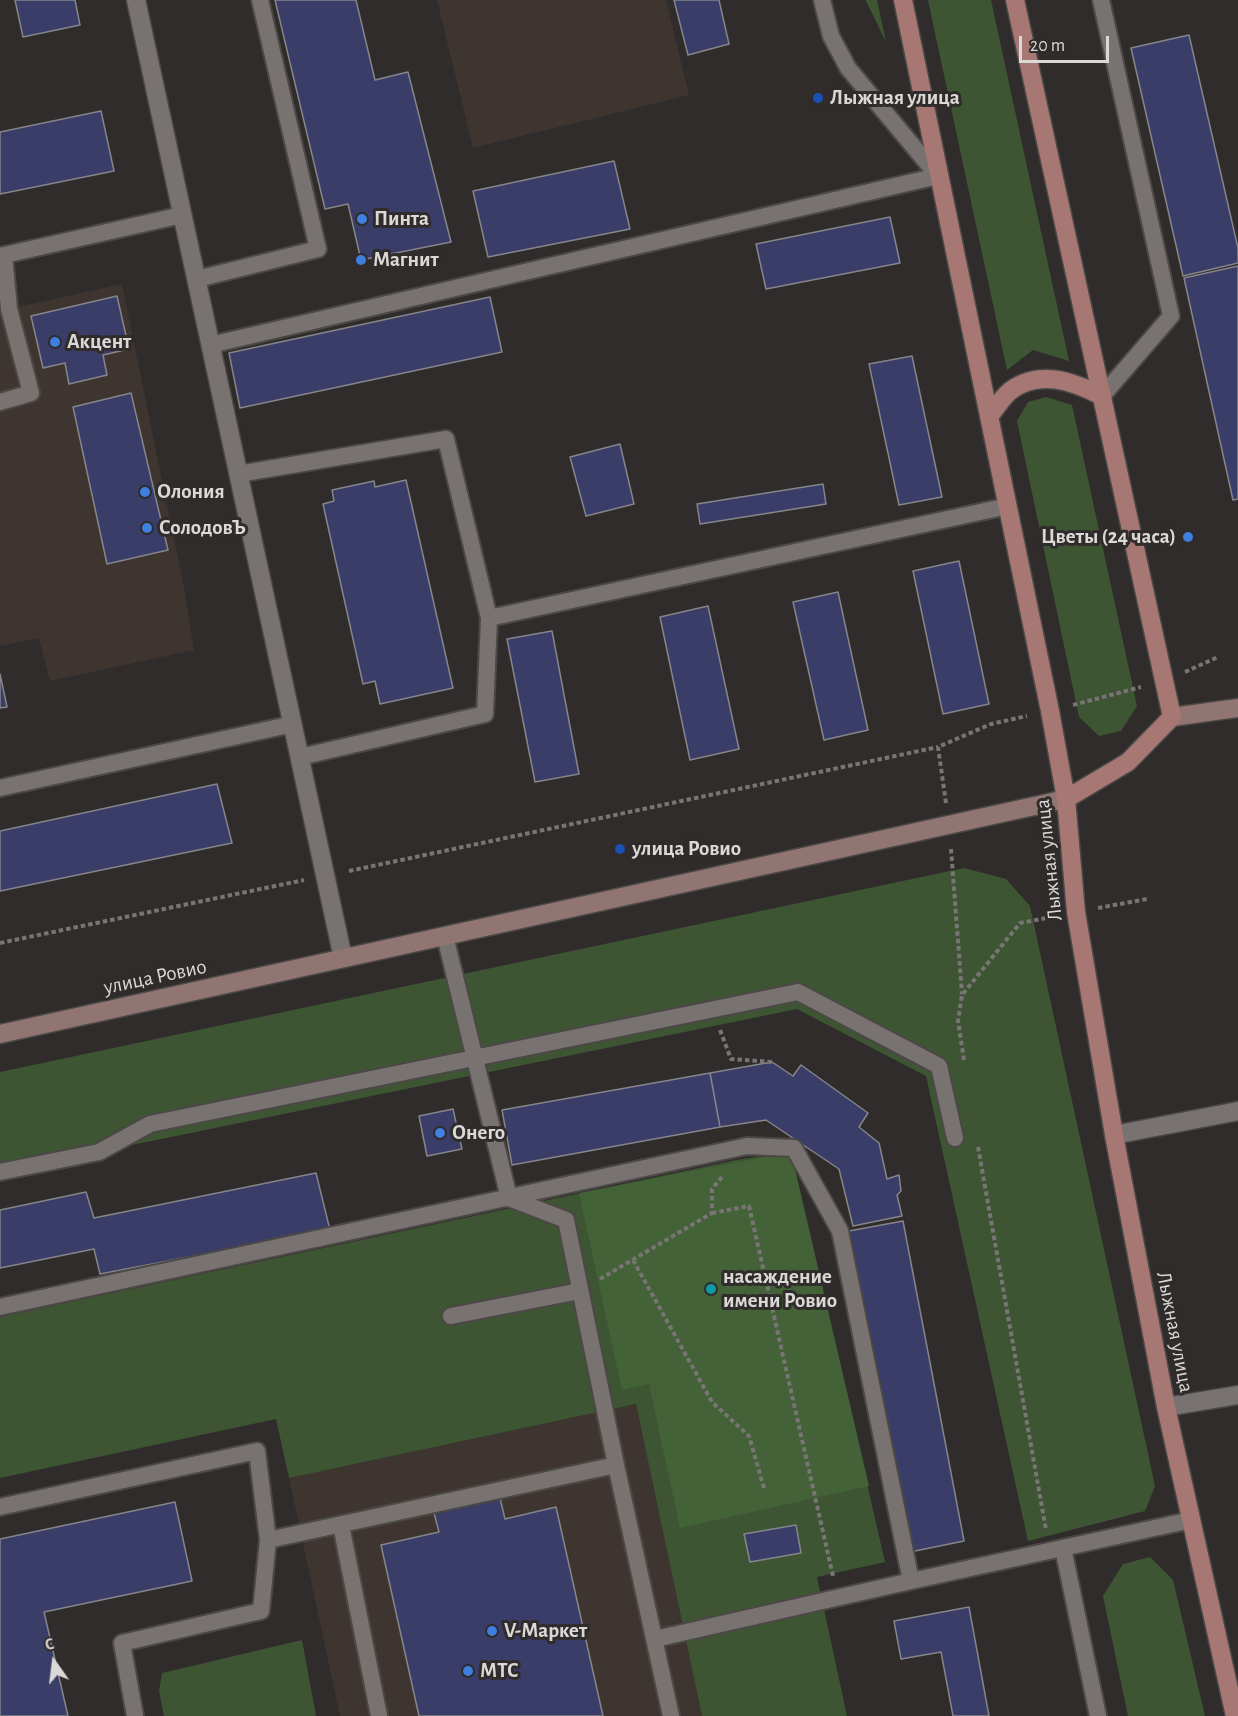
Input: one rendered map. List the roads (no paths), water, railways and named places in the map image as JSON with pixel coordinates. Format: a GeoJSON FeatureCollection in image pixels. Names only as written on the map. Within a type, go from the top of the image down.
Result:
{"type":"FeatureCollection","features":[{"type":"Feature","properties":{"kind":"main road","name":"Лыжная улица"},"geometry":{"type":"LineString","coordinates":[[903,0],[1050,711],[1066,799],[1076,912],[1114,1135],[1166,1407],[1235,1716]]}},
{"type":"Feature","properties":{"kind":"main road"},"geometry":{"type":"LineString","coordinates":[[1015,0],[1166,680],[1172,717],[1238,708]]}},
{"type":"Feature","properties":{"kind":"main road"},"geometry":{"type":"LineString","coordinates":[[989,417],[1009,392],[1036,378],[1071,380],[1102,396]]}},
{"type":"Feature","properties":{"kind":"main road","name":"улица Ровио"},"geometry":{"type":"LineString","coordinates":[[0,1034],[1066,799],[1128,762],[1172,717]]}},
{"type":"Feature","properties":{"kind":"street"},"geometry":{"type":"LineString","coordinates":[[136,0],[343,958]]}},
{"type":"Feature","properties":{"kind":"street"},"geometry":{"type":"LineString","coordinates":[[1114,1135],[1238,1112]]}},
{"type":"Feature","properties":{"kind":"street"},"geometry":{"type":"LineString","coordinates":[[1166,1407],[1238,1395]]}},
{"type":"Feature","properties":{"kind":"lane"},"geometry":{"type":"LineString","coordinates":[[197,279],[318,249],[260,0]]}},
{"type":"Feature","properties":{"kind":"lane"},"geometry":{"type":"LineString","coordinates":[[210,345],[938,176],[849,68],[831,36],[822,0]]}},
{"type":"Feature","properties":{"kind":"lane"},"geometry":{"type":"LineString","coordinates":[[1101,0],[1171,316],[1102,396]]}},
{"type":"Feature","properties":{"kind":"lane"},"geometry":{"type":"LineString","coordinates":[[0,402],[31,393],[9,309],[2,256],[182,215]]}},
{"type":"Feature","properties":{"kind":"lane"},"geometry":{"type":"LineString","coordinates":[[238,474],[446,439],[489,618],[485,714],[300,757]]}},
{"type":"Feature","properties":{"kind":"lane"},"geometry":{"type":"LineString","coordinates":[[489,618],[1008,506]]}},
{"type":"Feature","properties":{"kind":"lane"},"geometry":{"type":"LineString","coordinates":[[0,788],[293,724]]}},
{"type":"Feature","properties":{"kind":"lane"},"geometry":{"type":"LineString","coordinates":[[445,936],[508,1198]]}},
{"type":"Feature","properties":{"kind":"lane"},"geometry":{"type":"LineString","coordinates":[[0,1172],[99,1152],[150,1124],[798,992],[939,1066],[955,1138]]}},
{"type":"Feature","properties":{"kind":"lane"},"geometry":{"type":"LineString","coordinates":[[0,1307],[747,1146],[794,1148],[840,1231],[911,1581]]}},
{"type":"Feature","properties":{"kind":"lane"},"geometry":{"type":"LineString","coordinates":[[508,1198],[566,1220],[616,1465],[671,1716]]}},
{"type":"Feature","properties":{"kind":"lane"},"geometry":{"type":"LineString","coordinates":[[451,1316],[580,1291]]}},
{"type":"Feature","properties":{"kind":"lane"},"geometry":{"type":"LineString","coordinates":[[0,1507],[256,1451],[268,1540],[261,1611],[122,1642],[135,1716]]}},
{"type":"Feature","properties":{"kind":"lane"},"geometry":{"type":"LineString","coordinates":[[268,1540],[616,1465]]}},
{"type":"Feature","properties":{"kind":"lane"},"geometry":{"type":"LineString","coordinates":[[655,1639],[1191,1520]]}},
{"type":"Feature","properties":{"kind":"lane"},"geometry":{"type":"LineString","coordinates":[[341,1524],[379,1716]]}},
{"type":"Feature","properties":{"kind":"lane"},"geometry":{"type":"LineString","coordinates":[[1057,1550],[1098,1716]]}},
{"type":"Feature","properties":{"kind":"place","name":"Лыжная улица"},"geometry":{"type":"Point","coordinates":[818,98]}},
{"type":"Feature","properties":{"kind":"place","name":"Пинта"},"geometry":{"type":"Point","coordinates":[362,219]}},
{"type":"Feature","properties":{"kind":"place","name":"Магнит"},"geometry":{"type":"Point","coordinates":[361,260]}},
{"type":"Feature","properties":{"kind":"place","name":"Акцент"},"geometry":{"type":"Point","coordinates":[55,342]}},
{"type":"Feature","properties":{"kind":"place","name":"Олония"},"geometry":{"type":"Point","coordinates":[145,492]}},
{"type":"Feature","properties":{"kind":"place","name":"СолодовЪ"},"geometry":{"type":"Point","coordinates":[147,528]}},
{"type":"Feature","properties":{"kind":"place","name":"Цветы (24 часа)"},"geometry":{"type":"Point","coordinates":[1188,537]}},
{"type":"Feature","properties":{"kind":"place","name":"улица Ровио"},"geometry":{"type":"Point","coordinates":[620,849]}},
{"type":"Feature","properties":{"kind":"place","name":"Онего"},"geometry":{"type":"Point","coordinates":[440,1133]}},
{"type":"Feature","properties":{"kind":"place","name":"насаждение имени Ровио"},"geometry":{"type":"Point","coordinates":[711,1289]}},
{"type":"Feature","properties":{"kind":"place","name":"V-Маркет"},"geometry":{"type":"Point","coordinates":[492,1631]}},
{"type":"Feature","properties":{"kind":"place","name":"МТС"},"geometry":{"type":"Point","coordinates":[468,1671]}}]}
